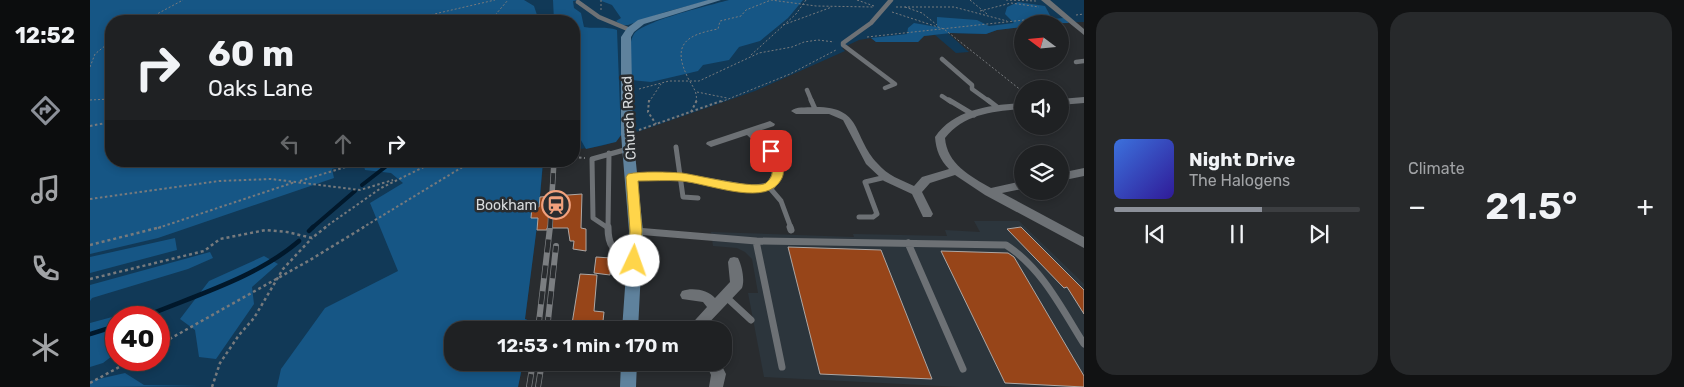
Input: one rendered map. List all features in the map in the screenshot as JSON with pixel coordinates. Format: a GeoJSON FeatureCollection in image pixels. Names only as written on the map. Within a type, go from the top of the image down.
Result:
{"type":"FeatureCollection","features":[{"type":"Feature","properties":{"kind":"street"},"geometry":{"type":"LineString","coordinates":[[630,30],[641,22],[718,0]]}},
{"type":"Feature","properties":{"kind":"street"},"geometry":{"type":"LineString","coordinates":[[1046,1],[1084,33]]}},
{"type":"Feature","properties":{"kind":"street","name":"Church Road"},"geometry":{"type":"LineString","coordinates":[[630,30],[626,37],[626,87],[636,231],[631,321]]}},
{"type":"Feature","properties":{"kind":"street"},"geometry":{"type":"LineString","coordinates":[[1069,101],[1084,100]]}},
{"type":"Feature","properties":{"kind":"street"},"geometry":{"type":"LineString","coordinates":[[1014,106],[997,107],[951,126],[940,137],[944,154],[955,170],[971,182],[1084,243]]}},
{"type":"Feature","properties":{"kind":"street"},"geometry":{"type":"LineString","coordinates":[[796,111],[833,112],[847,118],[866,158],[875,170],[916,191],[926,214]]}},
{"type":"Feature","properties":{"kind":"street"},"geometry":{"type":"LineString","coordinates":[[711,144],[770,124]]}},
{"type":"Feature","properties":{"kind":"street"},"geometry":{"type":"LineString","coordinates":[[632,177],[681,177],[752,189],[769,187],[778,177],[775,160],[771,151],[749,132]]}},
{"type":"Feature","properties":{"kind":"street"},"geometry":{"type":"LineString","coordinates":[[916,191],[926,180],[955,170]]}},
{"type":"Feature","properties":{"kind":"street"},"geometry":{"type":"LineString","coordinates":[[1069,175],[1084,172]]}},
{"type":"Feature","properties":{"kind":"street"},"geometry":{"type":"LineString","coordinates":[[989,192],[1014,187]]}},
{"type":"Feature","properties":{"kind":"street"},"geometry":{"type":"LineString","coordinates":[[701,321],[737,284],[734,262]]}},
{"type":"Feature","properties":{"kind":"street"},"geometry":{"type":"LineString","coordinates":[[687,296],[706,297],[714,306]]}},
{"type":"Feature","properties":{"kind":"street"},"geometry":{"type":"LineString","coordinates":[[628,387],[629,371]]}},
{"type":"Feature","properties":{"kind":"street"},"geometry":{"type":"LineString","coordinates":[[716,387],[719,374],[717,371]]}},
{"type":"Feature","properties":{"kind":"lane"},"geometry":{"type":"LineString","coordinates":[[885,88],[896,84],[843,46],[845,41],[871,23],[892,0]]}},
{"type":"Feature","properties":{"kind":"lane"},"geometry":{"type":"LineString","coordinates":[[578,2],[599,17],[630,30]]}},
{"type":"Feature","properties":{"kind":"lane"},"geometry":{"type":"LineString","coordinates":[[942,59],[972,85],[972,89],[997,107]]}},
{"type":"Feature","properties":{"kind":"lane"},"geometry":{"type":"LineString","coordinates":[[1076,62],[1084,62]]}},
{"type":"Feature","properties":{"kind":"lane"},"geometry":{"type":"LineString","coordinates":[[807,90],[816,111]]}},
{"type":"Feature","properties":{"kind":"lane"},"geometry":{"type":"LineString","coordinates":[[942,96],[974,115]]}},
{"type":"Feature","properties":{"kind":"lane"},"geometry":{"type":"LineString","coordinates":[[676,147],[683,197],[698,198]]}},
{"type":"Feature","properties":{"kind":"lane"},"geometry":{"type":"LineString","coordinates":[[608,228],[593,218],[592,159],[630,148]]}},
{"type":"Feature","properties":{"kind":"lane"},"geometry":{"type":"LineString","coordinates":[[609,153],[608,239],[613,249],[634,261]]}},
{"type":"Feature","properties":{"kind":"lane"},"geometry":{"type":"LineString","coordinates":[[859,217],[873,217],[877,214],[865,182],[886,177]]}},
{"type":"Feature","properties":{"kind":"lane"},"geometry":{"type":"LineString","coordinates":[[769,187],[781,200],[791,230]]}},
{"type":"Feature","properties":{"kind":"lane"},"geometry":{"type":"LineString","coordinates":[[636,231],[756,241],[1006,245],[1017,250],[1050,288],[1084,344]]}},
{"type":"Feature","properties":{"kind":"lane"},"geometry":{"type":"LineString","coordinates":[[756,241],[782,367]]}},
{"type":"Feature","properties":{"kind":"lane"},"geometry":{"type":"LineString","coordinates":[[908,243],[963,369]]}},
{"type":"Feature","properties":{"kind":"lane"},"geometry":{"type":"LineString","coordinates":[[725,296],[752,320]]}},
{"type":"Feature","properties":{"kind":"path"},"geometry":{"type":"LineString","coordinates":[[155,15],[183,0]]}},
{"type":"Feature","properties":{"kind":"path"},"geometry":{"type":"LineString","coordinates":[[430,15],[495,0]]}},
{"type":"Feature","properties":{"kind":"path"},"geometry":{"type":"LineString","coordinates":[[495,15],[508,0]]}},
{"type":"Feature","properties":{"kind":"path"},"geometry":{"type":"LineString","coordinates":[[691,112],[697,101],[697,92],[690,81],[680,51],[686,38],[694,34],[718,29],[720,21],[741,16],[746,10],[764,2],[782,0],[803,4],[879,8],[857,0]]}},
{"type":"Feature","properties":{"kind":"path"},"geometry":{"type":"LineString","coordinates":[[749,57],[796,14],[806,0]]}},
{"type":"Feature","properties":{"kind":"path"},"geometry":{"type":"LineString","coordinates":[[970,0],[988,15]]}},
{"type":"Feature","properties":{"kind":"path"},"geometry":{"type":"LineString","coordinates":[[1006,0],[1046,1]]}},
{"type":"Feature","properties":{"kind":"path"},"geometry":{"type":"LineString","coordinates":[[978,12],[1011,3],[1054,8]]}},
{"type":"Feature","properties":{"kind":"path"},"geometry":{"type":"LineString","coordinates":[[782,26],[832,6]]}},
{"type":"Feature","properties":{"kind":"path"},"geometry":{"type":"LineString","coordinates":[[902,6],[918,11],[931,19],[937,26]]}},
{"type":"Feature","properties":{"kind":"path"},"geometry":{"type":"LineString","coordinates":[[883,8],[902,6],[954,7],[1009,22]]}},
{"type":"Feature","properties":{"kind":"path"},"geometry":{"type":"LineString","coordinates":[[918,11],[920,6]]}},
{"type":"Feature","properties":{"kind":"path"},"geometry":{"type":"LineString","coordinates":[[883,8],[944,29],[1014,85]]}},
{"type":"Feature","properties":{"kind":"path"},"geometry":{"type":"LineString","coordinates":[[626,87],[638,89],[680,80],[698,81],[723,71],[749,57],[818,40],[831,40],[843,46]]}},
{"type":"Feature","properties":{"kind":"path"},"geometry":{"type":"LineString","coordinates":[[90,67],[95,54],[105,45]]}},
{"type":"Feature","properties":{"kind":"path"},"geometry":{"type":"LineString","coordinates":[[656,124],[647,110],[647,105],[661,84]]}},
{"type":"Feature","properties":{"kind":"path"},"geometry":{"type":"LineString","coordinates":[[697,92],[727,98]]}},
{"type":"Feature","properties":{"kind":"path"},"geometry":{"type":"LineString","coordinates":[[90,100],[105,99]]}},
{"type":"Feature","properties":{"kind":"path"},"geometry":{"type":"LineString","coordinates":[[90,126],[105,123]]}},
{"type":"Feature","properties":{"kind":"path"},"geometry":{"type":"LineString","coordinates":[[90,246],[150,231],[346,167]]}},
{"type":"Feature","properties":{"kind":"path"},"geometry":{"type":"LineString","coordinates":[[213,385],[220,363],[239,335],[254,318],[294,255],[312,238],[381,188],[428,167]]}},
{"type":"Feature","properties":{"kind":"path"},"geometry":{"type":"LineString","coordinates":[[170,339],[277,279],[462,167]]}},
{"type":"Feature","properties":{"kind":"path"},"geometry":{"type":"LineString","coordinates":[[90,200],[219,181],[271,179],[360,190],[398,179]]}},
{"type":"Feature","properties":{"kind":"path"},"geometry":{"type":"LineString","coordinates":[[90,279],[204,251],[220,239],[266,230],[287,232],[312,238]]}},
{"type":"Feature","properties":{"kind":"path"},"geometry":{"type":"LineString","coordinates":[[90,383],[112,371]]}},
{"type":"Feature","properties":{"kind":"shaded area"},"geometry":{"type":"Polygon","coordinates":[[[90,0],[1084,0],[1084,22],[1069,22],[1069,15],[1014,15],[1014,28],[997,30],[986,34],[948,33],[969,52],[956,53],[935,35],[924,36],[918,42],[876,42],[871,38],[859,40],[842,48],[845,51],[755,91],[640,131],[621,135],[614,142],[580,148],[580,15],[105,15],[105,167],[543,167],[539,207],[531,218],[538,218],[525,319],[530,321],[444,321],[444,371],[521,371],[518,387],[90,387],[90,0]]]}},
{"type":"Feature","properties":{"kind":"shaded area"},"geometry":{"type":"Polygon","coordinates":[[[90,0],[524,0],[534,6],[537,15],[105,15],[105,167],[338,167],[332,169],[334,178],[158,238],[90,254],[90,0]]]}},
{"type":"Feature","properties":{"kind":"shaded area"},"geometry":{"type":"Polygon","coordinates":[[[553,0],[578,0],[573,1],[574,8],[581,13],[584,27],[617,30],[621,135],[616,142],[586,149],[580,138],[580,15],[554,15],[553,0]]]}},
{"type":"Feature","properties":{"kind":"shaded area"},"geometry":{"type":"Polygon","coordinates":[[[599,0],[710,0],[665,12],[628,25],[621,25],[616,21],[621,18],[612,5],[599,0]]]}},
{"type":"Feature","properties":{"kind":"shaded area"},"geometry":{"type":"Polygon","coordinates":[[[729,0],[803,0],[788,18],[760,41],[739,47],[729,60],[703,65],[698,71],[651,82],[631,80],[631,44],[634,34],[640,29],[678,14],[729,0]]]}},
{"type":"Feature","properties":{"kind":"shaded area"},"geometry":{"type":"Polygon","coordinates":[[[1018,2],[1045,6],[1050,15],[1014,15],[1014,23],[1005,14],[1007,7],[1018,2]]]}},
{"type":"Feature","properties":{"kind":"shaded area"},"geometry":{"type":"Polygon","coordinates":[[[937,17],[977,20],[989,26],[1014,23],[1014,28],[997,30],[986,34],[951,33],[924,36],[918,42],[876,42],[871,38],[907,34],[908,28],[914,23],[937,27],[937,17]]]}},
{"type":"Feature","properties":{"kind":"shaded area"},"geometry":{"type":"Polygon","coordinates":[[[364,167],[542,167],[539,207],[531,218],[538,218],[525,319],[530,321],[444,321],[444,371],[521,371],[518,387],[277,387],[281,369],[325,308],[398,271],[370,203],[403,183],[391,173],[365,170],[364,167]]]}},
{"type":"Feature","properties":{"kind":"shaded area"},"geometry":{"type":"Polygon","coordinates":[[[974,221],[1019,221],[1084,284],[1084,387],[961,387],[764,377],[748,293],[758,293],[752,259],[745,252],[737,248],[713,246],[711,232],[854,237],[853,234],[947,236],[945,230],[980,232],[974,221]]]}},
{"type":"Feature","properties":{"kind":"shaded area"},"geometry":{"type":"Polygon","coordinates":[[[175,238],[177,250],[90,273],[90,257],[175,238]]]}},
{"type":"Feature","properties":{"kind":"shaded area"},"geometry":{"type":"Polygon","coordinates":[[[210,252],[213,258],[188,269],[92,298],[90,301],[90,285],[210,252]]]}},
{"type":"Feature","properties":{"kind":"shaded area"},"geometry":{"type":"Polygon","coordinates":[[[264,256],[278,264],[252,287],[254,304],[216,359],[199,357],[195,330],[180,319],[209,281],[264,256]]]}},
{"type":"Feature","properties":{"kind":"shaded area"},"geometry":{"type":"Polygon","coordinates":[[[105,319],[105,361],[90,367],[90,323],[105,319]]]}},
{"type":"Feature","properties":{"kind":"shaded area"},"geometry":{"type":"Polygon","coordinates":[[[125,373],[144,385],[201,386],[90,387],[90,381],[125,373]]]}},
{"type":"Feature","properties":{"kind":"building"},"geometry":{"type":"Polygon","coordinates":[[[582,194],[581,228],[586,229],[586,251],[573,249],[574,241],[570,241],[568,228],[537,230],[538,218],[531,218],[532,207],[539,207],[540,197],[582,194]]]}},
{"type":"Feature","properties":{"kind":"building"},"geometry":{"type":"Polygon","coordinates":[[[1021,227],[1084,290],[1084,314],[1067,287],[1064,288],[1007,229],[1021,227]]]}},
{"type":"Feature","properties":{"kind":"building"},"geometry":{"type":"Polygon","coordinates":[[[788,247],[881,250],[932,379],[820,374],[788,247]]]}},
{"type":"Feature","properties":{"kind":"building"},"geometry":{"type":"Polygon","coordinates":[[[941,251],[1008,253],[1014,257],[1084,376],[1084,387],[1005,383],[941,251]]]}},
{"type":"Feature","properties":{"kind":"building"},"geometry":{"type":"Polygon","coordinates":[[[596,257],[611,258],[610,275],[594,273],[596,257]]]}},
{"type":"Feature","properties":{"kind":"building"},"geometry":{"type":"Polygon","coordinates":[[[580,274],[597,275],[594,311],[604,312],[603,321],[572,321],[580,274]]]}},
{"type":"Feature","properties":{"kind":"waterway"},"geometry":{"type":"LineString","coordinates":[[362,185],[385,167]]}},
{"type":"Feature","properties":{"kind":"waterway"},"geometry":{"type":"LineString","coordinates":[[312,228],[355,191]]}},
{"type":"Feature","properties":{"kind":"waterway"},"geometry":{"type":"LineString","coordinates":[[309,231],[312,228]]}},
{"type":"Feature","properties":{"kind":"waterway"},"geometry":{"type":"LineString","coordinates":[[170,307],[244,276],[282,254],[299,241]]}},
{"type":"Feature","properties":{"kind":"waterway"},"geometry":{"type":"LineString","coordinates":[[90,334],[105,329]]}},
{"type":"Feature","properties":{"kind":"railway"},"geometry":{"type":"LineString","coordinates":[[550,228],[554,167]]}},
{"type":"Feature","properties":{"kind":"railway"},"geometry":{"type":"LineString","coordinates":[[539,321],[550,227]]}},
{"type":"Feature","properties":{"kind":"railway"},"geometry":{"type":"LineString","coordinates":[[548,321],[556,246]]}},
{"type":"Feature","properties":{"kind":"railway"},"geometry":{"type":"LineString","coordinates":[[529,387],[532,371]]}},
{"type":"Feature","properties":{"kind":"railway"},"geometry":{"type":"LineString","coordinates":[[538,387],[541,371]]}},
{"type":"Feature","properties":{"kind":"place","name":"Bookham"},"geometry":{"type":"Point","coordinates":[556,205]}},
{"type":"Feature","properties":{"kind":"route"},"geometry":{"type":"LineString","coordinates":[[634,261],[636,231],[632,177],[681,177],[743,188],[761,189],[769,187],[778,177],[778,169],[771,151]]}}]}
